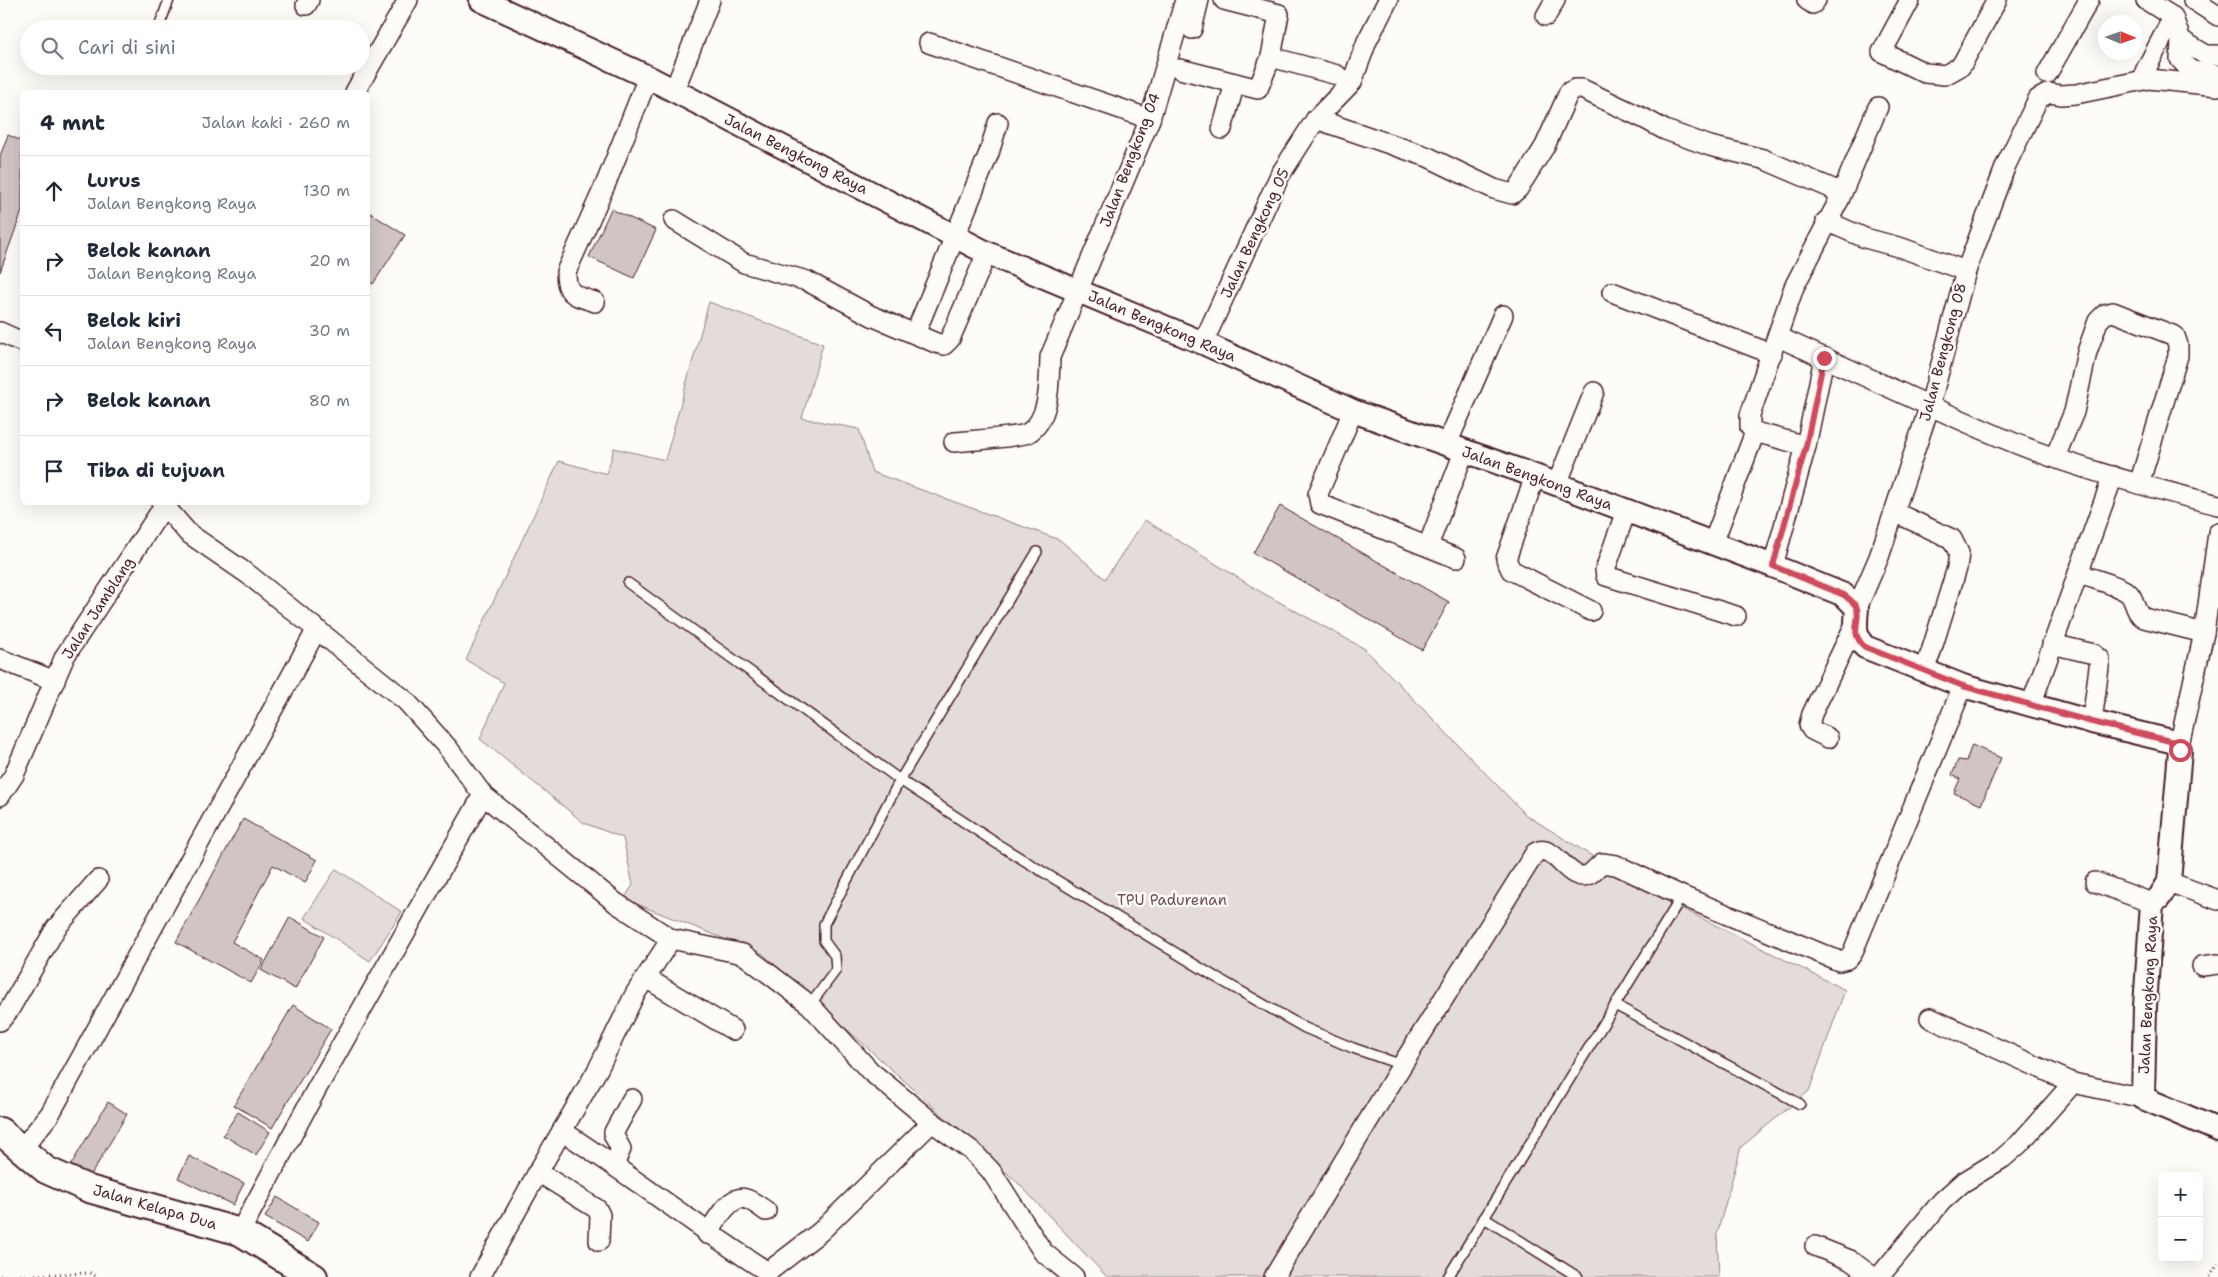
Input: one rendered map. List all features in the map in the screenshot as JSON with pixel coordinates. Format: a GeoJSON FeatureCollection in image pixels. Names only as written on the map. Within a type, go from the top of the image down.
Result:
{"type":"FeatureCollection","features":[{"type":"Feature","properties":{"kind":"main road","name":"Jalan Kelapa Dua"},"geometry":{"type":"LineString","coordinates":[[0,1131],[46,1170],[89,1189],[240,1232],[314,1277]]}},
{"type":"Feature","properties":{"kind":"street"},"geometry":{"type":"LineString","coordinates":[[370,66],[408,0]]}},
{"type":"Feature","properties":{"kind":"street","name":"Jalan Bengkong Raya"},"geometry":{"type":"LineString","coordinates":[[481,0],[648,77],[987,253],[1203,343],[1352,411],[1536,476],[1844,595],[1856,615]]}},
{"type":"Feature","properties":{"kind":"street"},"geometry":{"type":"LineString","coordinates":[[674,91],[710,0]]}},
{"type":"Feature","properties":{"kind":"street","name":"Jalan Bengkong 04"},"geometry":{"type":"LineString","coordinates":[[954,442],[1027,433],[1042,418],[1048,389],[1050,357],[1150,119],[1184,0]]}},
{"type":"Feature","properties":{"kind":"street"},"geometry":{"type":"LineString","coordinates":[[1192,29],[1199,0]]}},
{"type":"Feature","properties":{"kind":"street"},"geometry":{"type":"LineString","coordinates":[[1180,68],[1258,89],[1271,57],[1281,7],[1224,0]]}},
{"type":"Feature","properties":{"kind":"street"},"geometry":{"type":"LineString","coordinates":[[1367,41],[1374,0]]}},
{"type":"Feature","properties":{"kind":"street","name":"Jalan Bengkong 05"},"geometry":{"type":"LineString","coordinates":[[1203,343],[1280,175],[1316,119],[1352,82],[1367,41],[1388,0]]}},
{"type":"Feature","properties":{"kind":"street"},"geometry":{"type":"LineString","coordinates":[[1807,0],[1813,4],[1816,0]]}},
{"type":"Feature","properties":{"kind":"street"},"geometry":{"type":"LineString","coordinates":[[1910,0],[1882,52],[1925,73],[1945,75],[1961,66],[1997,0]]}},
{"type":"Feature","properties":{"kind":"street"},"geometry":{"type":"LineString","coordinates":[[2047,74],[2088,0]]}},
{"type":"Feature","properties":{"kind":"street"},"geometry":{"type":"LineString","coordinates":[[2146,0],[2173,17],[2181,40],[2180,59],[2191,71],[2218,74]]}},
{"type":"Feature","properties":{"kind":"street"},"geometry":{"type":"LineString","coordinates":[[2193,0],[2218,16]]}},
{"type":"Feature","properties":{"kind":"street"},"geometry":{"type":"LineString","coordinates":[[2145,71],[2173,17]]}},
{"type":"Feature","properties":{"kind":"street"},"geometry":{"type":"LineString","coordinates":[[2181,40],[2206,55],[2218,55]]}},
{"type":"Feature","properties":{"kind":"street"},"geometry":{"type":"LineString","coordinates":[[928,43],[1150,119]]}},
{"type":"Feature","properties":{"kind":"street"},"geometry":{"type":"LineString","coordinates":[[1271,57],[1336,75]]}},
{"type":"Feature","properties":{"kind":"street"},"geometry":{"type":"LineString","coordinates":[[356,90],[365,75]]}},
{"type":"Feature","properties":{"kind":"street"},"geometry":{"type":"LineString","coordinates":[[595,302],[573,294],[566,286],[566,272],[606,183],[648,77]]}},
{"type":"Feature","properties":{"kind":"street","name":"Jalan Bengkong 08"},"geometry":{"type":"LineString","coordinates":[[1828,738],[1812,730],[1809,725],[1812,714],[1856,615],[1879,557],[1930,405],[1966,271],[2006,165],[2038,99],[2049,93],[2061,95],[2076,94],[2138,80],[2157,79],[2218,86]]}},
{"type":"Feature","properties":{"kind":"street"},"geometry":{"type":"LineString","coordinates":[[1222,129],[1235,82]]}},
{"type":"Feature","properties":{"kind":"street"},"geometry":{"type":"LineString","coordinates":[[1316,119],[1428,157],[1494,189],[1512,194],[1518,189],[1545,146],[1569,92],[1575,89],[1582,89],[1664,130],[1710,146],[1763,159],[1815,181],[1836,191],[1839,200]]}},
{"type":"Feature","properties":{"kind":"street"},"geometry":{"type":"LineString","coordinates":[[1806,446],[1755,432],[1750,427],[1750,415],[1794,287],[1826,221],[1839,200],[1878,107]]}},
{"type":"Feature","properties":{"kind":"street"},"geometry":{"type":"LineString","coordinates":[[915,334],[989,153],[998,123]]}},
{"type":"Feature","properties":{"kind":"street"},"geometry":{"type":"LineString","coordinates":[[674,220],[744,263],[807,281],[872,316],[944,345],[950,339],[987,253]]}},
{"type":"Feature","properties":{"kind":"street"},"geometry":{"type":"LineString","coordinates":[[1826,221],[1864,238],[1902,248],[1966,271]]}},
{"type":"Feature","properties":{"kind":"street"},"geometry":{"type":"LineString","coordinates":[[1612,292],[1775,345],[1824,358],[2001,437],[2054,457],[2139,484],[2218,505]]}},
{"type":"Feature","properties":{"kind":"street"},"geometry":{"type":"LineString","coordinates":[[2054,457],[2074,412],[2087,352],[2098,321],[2105,314],[2113,312],[2175,336],[2178,344],[2178,356],[2139,484]]}},
{"type":"Feature","properties":{"kind":"street"},"geometry":{"type":"LineString","coordinates":[[1428,546],[1455,448],[1503,315]]}},
{"type":"Feature","properties":{"kind":"street"},"geometry":{"type":"LineString","coordinates":[[0,332],[20,341]]}},
{"type":"Feature","properties":{"kind":"street"},"geometry":{"type":"LineString","coordinates":[[1773,566],[1806,446],[1824,358]]}},
{"type":"Feature","properties":{"kind":"street"},"geometry":{"type":"LineString","coordinates":[[1557,484],[1594,392]]}},
{"type":"Feature","properties":{"kind":"street"},"geometry":{"type":"LineString","coordinates":[[1352,411],[1318,494],[1320,504],[1456,558]]}},
{"type":"Feature","properties":{"kind":"street"},"geometry":{"type":"LineString","coordinates":[[1713,543],[1755,432]]}},
{"type":"Feature","properties":{"kind":"street"},"geometry":{"type":"LineString","coordinates":[[1536,476],[1506,559],[1507,565],[1511,570],[1591,611]]}},
{"type":"Feature","properties":{"kind":"street"},"geometry":{"type":"LineString","coordinates":[[2030,705],[2113,476]]}},
{"type":"Feature","properties":{"kind":"street","name":"Jalan Jamblang"},"geometry":{"type":"LineString","coordinates":[[0,796],[14,775],[65,656],[161,505]]}},
{"type":"Feature","properties":{"kind":"street"},"geometry":{"type":"LineString","coordinates":[[163,505],[188,533],[250,575],[406,702],[448,748],[483,795],[616,903],[671,939],[743,954],[810,1005],[870,1071],[932,1122],[972,1151],[991,1171],[1043,1252],[1074,1277]]}},
{"type":"Feature","properties":{"kind":"street"},"geometry":{"type":"LineString","coordinates":[[1626,511],[1605,570],[1606,576],[1736,616]]}},
{"type":"Feature","properties":{"kind":"street"},"geometry":{"type":"LineString","coordinates":[[1894,512],[1952,539],[1959,553],[1957,568],[1930,655],[1923,670]]}},
{"type":"Feature","properties":{"kind":"street"},"geometry":{"type":"LineString","coordinates":[[2218,535],[2204,633],[2179,746],[2169,882],[2218,900]]}},
{"type":"Feature","properties":{"kind":"street"},"geometry":{"type":"LineString","coordinates":[[2078,573],[2127,592],[2133,600],[2138,614],[2144,618],[2204,633]]}},
{"type":"Feature","properties":{"kind":"street"},"geometry":{"type":"LineString","coordinates":[[1856,615],[1859,641],[1865,647],[1963,686],[2092,722],[2174,742],[2179,746]]}},
{"type":"Feature","properties":{"kind":"street"},"geometry":{"type":"LineString","coordinates":[[22,1150],[50,1114],[317,629]]}},
{"type":"Feature","properties":{"kind":"street"},"geometry":{"type":"LineString","coordinates":[[2052,644],[2094,654],[2100,659],[2092,722]]}},
{"type":"Feature","properties":{"kind":"street"},"geometry":{"type":"LineString","coordinates":[[0,659],[55,681]]}},
{"type":"Feature","properties":{"kind":"street"},"geometry":{"type":"LineString","coordinates":[[1274,1277],[1402,1064],[1535,854],[1540,850],[1547,851],[1574,873],[1589,874],[1602,863],[1609,863],[1682,896],[1839,961],[1847,959],[1852,954],[1963,686]]}},
{"type":"Feature","properties":{"kind":"street"},"geometry":{"type":"LineString","coordinates":[[240,1232],[316,1090],[483,795]]}},
{"type":"Feature","properties":{"kind":"street"},"geometry":{"type":"LineString","coordinates":[[0,1021],[9,1010],[56,928],[98,880]]}},
{"type":"Feature","properties":{"kind":"street"},"geometry":{"type":"LineString","coordinates":[[2095,882],[2152,903]]}},
{"type":"Feature","properties":{"kind":"street","name":"Jalan Bengkong Raya"},"geometry":{"type":"LineString","coordinates":[[2143,1098],[2145,1006],[2152,903],[2159,898],[2169,882]]}},
{"type":"Feature","properties":{"kind":"street"},"geometry":{"type":"LineString","coordinates":[[480,1277],[598,1069],[634,994],[671,939]]}},
{"type":"Feature","properties":{"kind":"street"},"geometry":{"type":"LineString","coordinates":[[646,978],[733,1030]]}},
{"type":"Feature","properties":{"kind":"street"},"geometry":{"type":"LineString","coordinates":[[1930,1018],[2074,1083],[2143,1098],[2218,1130]]}},
{"type":"Feature","properties":{"kind":"street"},"geometry":{"type":"LineString","coordinates":[[1879,1277],[1942,1201],[1962,1183],[2003,1158],[2019,1144],[2074,1083]]}},
{"type":"Feature","properties":{"kind":"street"},"geometry":{"type":"LineString","coordinates":[[614,1165],[621,1149],[614,1136],[614,1132],[632,1099]]}},
{"type":"Feature","properties":{"kind":"street"},"geometry":{"type":"LineString","coordinates":[[562,1131],[614,1165],[707,1234],[767,1274],[820,1232],[932,1122]]}},
{"type":"Feature","properties":{"kind":"street"},"geometry":{"type":"LineString","coordinates":[[538,1172],[597,1209],[600,1215],[599,1241]]}},
{"type":"Feature","properties":{"kind":"street"},"geometry":{"type":"LineString","coordinates":[[707,1234],[730,1203],[738,1198],[746,1199],[766,1211]]}},
{"type":"Feature","properties":{"kind":"street"},"geometry":{"type":"LineString","coordinates":[[1815,1246],[1850,1260],[1873,1277]]}},
{"type":"Feature","properties":{"kind":"lane"},"geometry":{"type":"LineString","coordinates":[[161,20],[169,0]]}},
{"type":"Feature","properties":{"kind":"lane"},"geometry":{"type":"LineString","coordinates":[[810,1005],[836,970],[835,956],[824,941],[824,924],[900,780],[1037,552]]}},
{"type":"Feature","properties":{"kind":"lane"},"geometry":{"type":"LineString","coordinates":[[628,583],[900,780],[999,845],[1212,976],[1305,1028],[1353,1048],[1402,1064]]}},
{"type":"Feature","properties":{"kind":"lane"},"geometry":{"type":"LineString","coordinates":[[1448,1277],[1682,896]]}},
{"type":"Feature","properties":{"kind":"lane"},"geometry":{"type":"LineString","coordinates":[[1615,1005],[1800,1104]]}},
{"type":"Feature","properties":{"kind":"lane"},"geometry":{"type":"LineString","coordinates":[[1484,1218],[1578,1277]]}},
{"type":"Feature","properties":{"kind":"path"},"geometry":{"type":"LineString","coordinates":[[2210,1277],[2218,1264]]}},
{"type":"Feature","properties":{"kind":"path"},"geometry":{"type":"LineString","coordinates":[[0,1276],[91,1273],[97,1277]]}},
{"type":"Feature","properties":{"kind":"green space","name":"TPU Padurenan"},"geometry":{"type":"Polygon","coordinates":[[[709,302],[823,344],[802,418],[859,429],[872,472],[1060,540],[1105,579],[1145,520],[1261,592],[1365,649],[1526,815],[1653,894],[1845,990],[1809,1091],[1741,1147],[1717,1234],[1719,1277],[1107,1277],[1018,1183],[763,954],[624,899],[633,885],[623,838],[584,823],[480,739],[504,683],[466,660],[559,461],[607,474],[614,448],[665,460],[709,302]]]}},
{"type":"Feature","properties":{"kind":"green space"},"geometry":{"type":"Polygon","coordinates":[[[336,869],[402,912],[370,961],[304,918],[336,869]]]}},
{"type":"Feature","properties":{"kind":"building"},"geometry":{"type":"Polygon","coordinates":[[[8,135],[20,140],[20,217],[0,272],[0,156],[8,135]]]}},
{"type":"Feature","properties":{"kind":"building"},"geometry":{"type":"Polygon","coordinates":[[[611,209],[656,230],[634,278],[589,257],[611,209]]]}},
{"type":"Feature","properties":{"kind":"building"},"geometry":{"type":"Polygon","coordinates":[[[370,213],[405,235],[373,284],[370,282],[370,213]]]}},
{"type":"Feature","properties":{"kind":"building"},"geometry":{"type":"Polygon","coordinates":[[[1280,506],[1449,602],[1422,650],[1253,553],[1280,506]]]}},
{"type":"Feature","properties":{"kind":"building"},"geometry":{"type":"Polygon","coordinates":[[[1972,745],[2001,758],[1981,805],[1954,793],[1960,779],[1952,775],[1958,760],[1966,761],[1972,745]]]}},
{"type":"Feature","properties":{"kind":"building"},"geometry":{"type":"Polygon","coordinates":[[[243,819],[317,860],[305,883],[273,865],[232,942],[264,960],[251,983],[176,942],[243,819]]]}},
{"type":"Feature","properties":{"kind":"building"},"geometry":{"type":"Polygon","coordinates":[[[290,917],[324,937],[295,989],[261,970],[290,917]]]}},
{"type":"Feature","properties":{"kind":"building"},"geometry":{"type":"Polygon","coordinates":[[[293,1005],[331,1029],[272,1128],[234,1105],[293,1005]]]}},
{"type":"Feature","properties":{"kind":"building"},"geometry":{"type":"Polygon","coordinates":[[[108,1102],[127,1114],[88,1180],[69,1168],[108,1102]]]}},
{"type":"Feature","properties":{"kind":"building"},"geometry":{"type":"Polygon","coordinates":[[[238,1112],[270,1132],[256,1155],[223,1135],[238,1112]]]}},
{"type":"Feature","properties":{"kind":"building"},"geometry":{"type":"Polygon","coordinates":[[[189,1156],[244,1183],[233,1205],[178,1178],[189,1156]]]}},
{"type":"Feature","properties":{"kind":"building"},"geometry":{"type":"Polygon","coordinates":[[[277,1197],[319,1222],[308,1242],[265,1217],[277,1197]]]}},
{"type":"Feature","properties":{"kind":"route"},"geometry":{"type":"LineString","coordinates":[[1824,358],[1806,446],[1773,566],[1844,595],[1852,602],[1857,608],[1855,628],[1857,635],[1859,641],[1865,647],[1963,686],[2092,722],[2174,742],[2179,746],[2180,750]]}}]}
